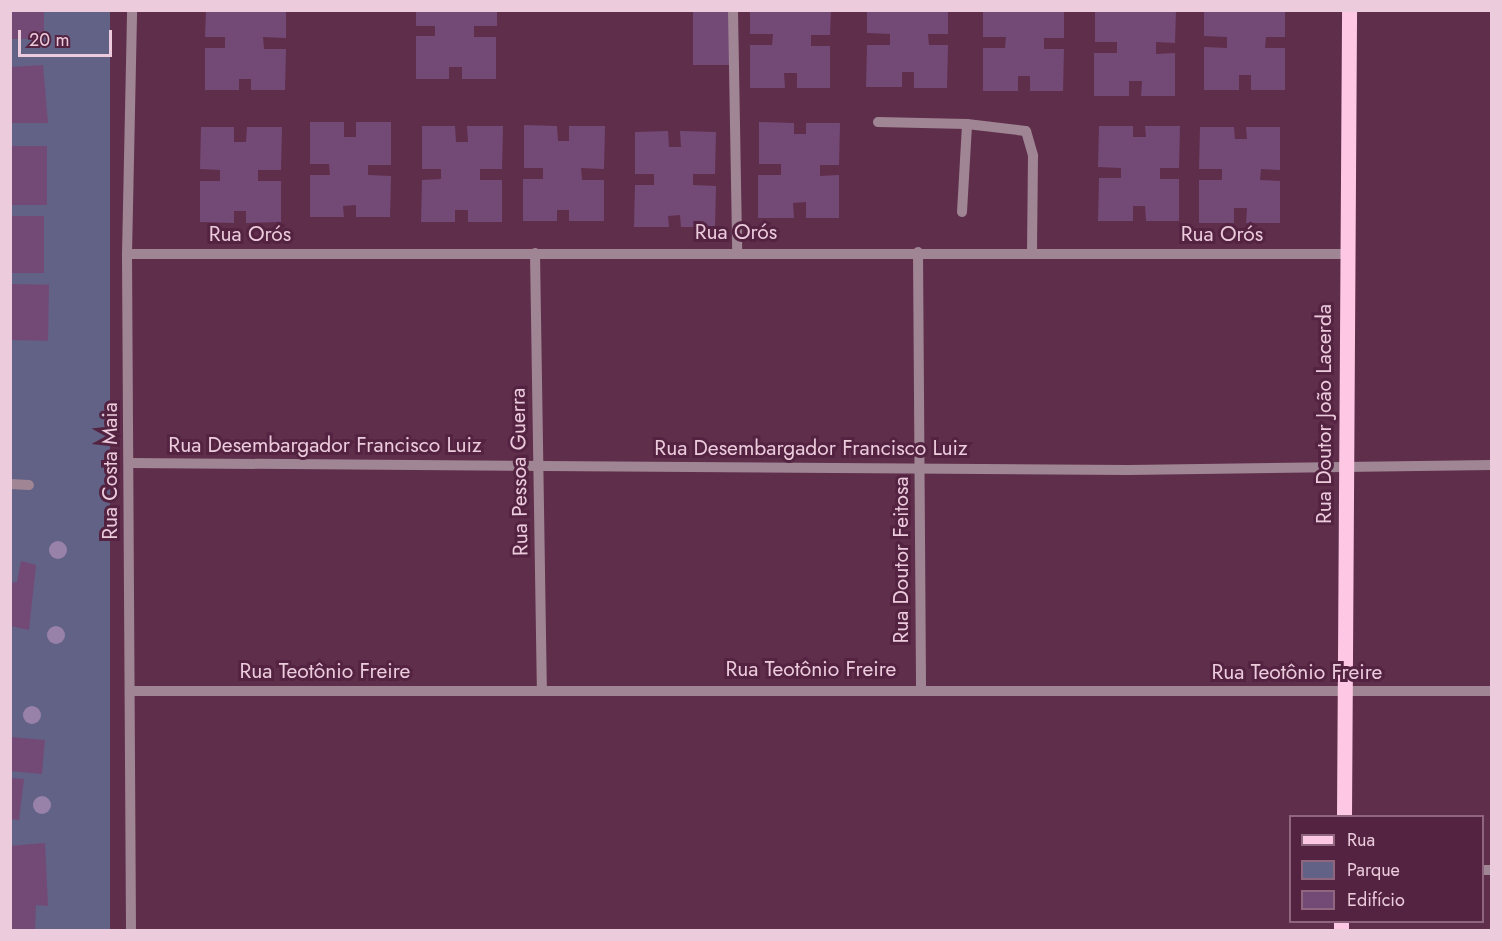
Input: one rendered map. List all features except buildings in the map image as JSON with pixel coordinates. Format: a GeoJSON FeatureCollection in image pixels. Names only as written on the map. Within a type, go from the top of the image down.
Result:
{"type":"FeatureCollection","features":[{"type":"Feature","properties":{"kind":"main road","name":"Rua Doutor João Lacerda"},"geometry":{"type":"LineString","coordinates":[[1344,815],[1345,254],[1349,10]]}},
{"type":"Feature","properties":{"kind":"street","name":"Rua Costa Maia"},"geometry":{"type":"LineString","coordinates":[[131,930],[127,254],[132,10]]}},
{"type":"Feature","properties":{"kind":"street"},"geometry":{"type":"LineString","coordinates":[[733,10],[737,251]]}},
{"type":"Feature","properties":{"kind":"street"},"geometry":{"type":"LineString","coordinates":[[878,122],[967,124],[1026,131],[1032,140],[1032,252]]}},
{"type":"Feature","properties":{"kind":"street"},"geometry":{"type":"LineString","coordinates":[[962,212],[967,124]]}},
{"type":"Feature","properties":{"kind":"street","name":"Rua Orós"},"geometry":{"type":"LineString","coordinates":[[127,254],[737,251],[1345,254]]}},
{"type":"Feature","properties":{"kind":"street","name":"Rua Doutor Feitosa"},"geometry":{"type":"LineString","coordinates":[[918,252],[921,689]]}},
{"type":"Feature","properties":{"kind":"street","name":"Rua Pessoa Guerra"},"geometry":{"type":"LineString","coordinates":[[535,253],[542,690]]}},
{"type":"Feature","properties":{"kind":"street","name":"Rua Desembargador Francisco Luiz"},"geometry":{"type":"LineString","coordinates":[[130,464],[920,468],[1346,468],[1491,465]]}},
{"type":"Feature","properties":{"kind":"street"},"geometry":{"type":"LineString","coordinates":[[10,484],[29,485]]}},
{"type":"Feature","properties":{"kind":"street","name":"Rua Teotônio Freire"},"geometry":{"type":"LineString","coordinates":[[130,690],[1491,691]]}},
{"type":"Feature","properties":{"kind":"green space"},"geometry":{"type":"Polygon","coordinates":[[[10,11],[110,11],[110,930],[10,930],[10,11]]]}}]}
